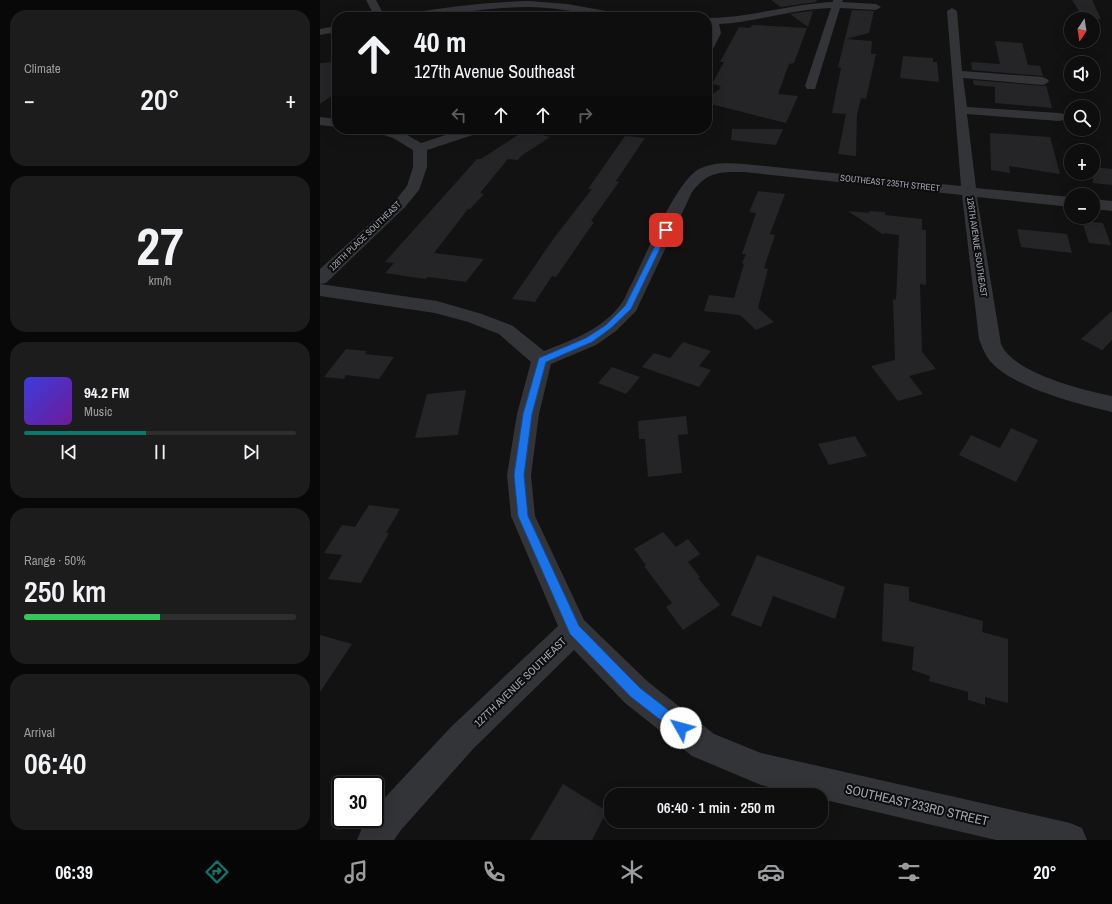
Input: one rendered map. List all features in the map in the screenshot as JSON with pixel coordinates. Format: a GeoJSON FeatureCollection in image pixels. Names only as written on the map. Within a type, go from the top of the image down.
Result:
{"type":"FeatureCollection","features":[{"type":"Feature","properties":{"kind":"street"},"geometry":{"type":"LineString","coordinates":[[370,0],[377,12]]}},
{"type":"Feature","properties":{"kind":"street"},"geometry":{"type":"LineString","coordinates":[[811,86],[837,2]]}},
{"type":"Feature","properties":{"kind":"street"},"geometry":{"type":"LineString","coordinates":[[712,21],[837,2],[876,7]]}},
{"type":"Feature","properties":{"kind":"street"},"geometry":{"type":"LineString","coordinates":[[514,12],[523,5]]}},
{"type":"Feature","properties":{"kind":"street"},"geometry":{"type":"LineString","coordinates":[[440,12],[480,6],[523,5],[562,7],[592,12]]}},
{"type":"Feature","properties":{"kind":"street"},"geometry":{"type":"LineString","coordinates":[[760,5],[770,13]]}},
{"type":"Feature","properties":{"kind":"street","name":"126TH AVENUE SOUTHEAST"},"geometry":{"type":"LineString","coordinates":[[952,11],[969,192],[989,339],[997,357],[1008,366],[1047,385],[1112,404]]}},
{"type":"Feature","properties":{"kind":"street"},"geometry":{"type":"LineString","coordinates":[[712,25],[716,33],[712,41]]}},
{"type":"Feature","properties":{"kind":"street"},"geometry":{"type":"LineString","coordinates":[[320,32],[332,30]]}},
{"type":"Feature","properties":{"kind":"street"},"geometry":{"type":"LineString","coordinates":[[957,74],[1043,81]]}},
{"type":"Feature","properties":{"kind":"street"},"geometry":{"type":"LineString","coordinates":[[961,110],[1059,117]]}},
{"type":"Feature","properties":{"kind":"street"},"geometry":{"type":"LineString","coordinates":[[320,121],[332,122]]}},
{"type":"Feature","properties":{"kind":"street"},"geometry":{"type":"LineString","coordinates":[[395,134],[420,148],[462,134]]}},
{"type":"Feature","properties":{"kind":"street","name":"128TH PLACE SOUTHEAST"},"geometry":{"type":"LineString","coordinates":[[320,279],[400,204],[414,186],[420,167],[420,148]]}},
{"type":"Feature","properties":{"kind":"street","name":"SOUTHEAST 235TH STREET"},"geometry":{"type":"LineString","coordinates":[[542,360],[589,340],[609,327],[629,307],[684,191],[697,175],[709,170],[744,168],[1064,201]]}},
{"type":"Feature","properties":{"kind":"street"},"geometry":{"type":"LineString","coordinates":[[1100,205],[1112,206]]}},
{"type":"Feature","properties":{"kind":"street"},"geometry":{"type":"LineString","coordinates":[[320,290],[437,307],[475,318],[506,330],[542,360]]}},
{"type":"Feature","properties":{"kind":"street","name":"127TH AVENUE SOUTHEAST"},"geometry":{"type":"LineString","coordinates":[[374,840],[389,818],[462,738],[574,630],[523,516],[519,475],[528,414],[542,360]]}},
{"type":"Feature","properties":{"kind":"street","name":"SOUTHEAST 233RD STREET"},"geometry":{"type":"LineString","coordinates":[[574,630],[636,692],[703,745],[761,770],[1070,840]]}},
{"type":"Feature","properties":{"kind":"building"},"geometry":{"type":"Polygon","coordinates":[[[771,0],[817,0],[816,2],[781,7],[771,0]]]}},
{"type":"Feature","properties":{"kind":"building"},"geometry":{"type":"Polygon","coordinates":[[[1072,0],[1092,0],[1098,12],[1080,12],[1072,0]]]}},
{"type":"Feature","properties":{"kind":"building"},"geometry":{"type":"Polygon","coordinates":[[[852,10],[874,11],[869,33],[846,39],[872,41],[871,54],[876,54],[866,99],[861,98],[857,115],[856,156],[838,154],[846,114],[832,113],[841,68],[838,67],[852,10]]]}},
{"type":"Feature","properties":{"kind":"building"},"geometry":{"type":"Polygon","coordinates":[[[813,11],[808,27],[790,14],[803,12],[813,11]]]}},
{"type":"Feature","properties":{"kind":"building"},"geometry":{"type":"Polygon","coordinates":[[[753,25],[807,28],[794,63],[789,64],[778,94],[798,96],[786,123],[712,104],[712,94],[721,88],[719,88],[721,86],[712,84],[724,62],[720,62],[739,27],[749,28],[753,25]]]}},
{"type":"Feature","properties":{"kind":"building"},"geometry":{"type":"Polygon","coordinates":[[[995,41],[1022,43],[1028,65],[1040,66],[1043,76],[972,70],[971,62],[1000,64],[995,41]]]}},
{"type":"Feature","properties":{"kind":"building"},"geometry":{"type":"Polygon","coordinates":[[[903,56],[933,58],[933,62],[937,62],[939,82],[900,78],[903,56]]]}},
{"type":"Feature","properties":{"kind":"building"},"geometry":{"type":"Polygon","coordinates":[[[332,62],[332,96],[320,104],[320,63],[332,62]]]}},
{"type":"Feature","properties":{"kind":"building"},"geometry":{"type":"Polygon","coordinates":[[[973,80],[1043,86],[1046,85],[1052,108],[995,103],[995,87],[974,85],[973,80]]]}},
{"type":"Feature","properties":{"kind":"building"},"geometry":{"type":"Polygon","coordinates":[[[732,129],[783,129],[776,145],[731,140],[732,129]]]}},
{"type":"Feature","properties":{"kind":"building"},"geometry":{"type":"Polygon","coordinates":[[[990,133],[1050,137],[1060,174],[1009,166],[1010,173],[991,170],[990,133]]]}},
{"type":"Feature","properties":{"kind":"building"},"geometry":{"type":"Polygon","coordinates":[[[519,134],[539,134],[550,137],[521,156],[518,160],[508,159],[480,193],[484,194],[470,209],[468,209],[434,253],[484,259],[466,282],[428,277],[425,279],[385,273],[394,263],[385,262],[477,159],[481,159],[519,134]]]}},
{"type":"Feature","properties":{"kind":"building"},"geometry":{"type":"Polygon","coordinates":[[[625,136],[645,138],[616,181],[619,182],[591,221],[594,222],[556,277],[552,276],[535,302],[512,299],[554,238],[592,189],[588,189],[625,136]]]}},
{"type":"Feature","properties":{"kind":"building"},"geometry":{"type":"Polygon","coordinates":[[[1100,168],[1112,169],[1112,185],[1093,183],[1093,180],[1100,180],[1100,168]]]}},
{"type":"Feature","properties":{"kind":"building"},"geometry":{"type":"Polygon","coordinates":[[[758,191],[785,194],[770,234],[775,235],[764,268],[768,269],[758,308],[774,322],[756,330],[740,315],[704,311],[709,295],[734,298],[744,264],[742,263],[746,254],[742,254],[756,213],[749,212],[758,191]]]}},
{"type":"Feature","properties":{"kind":"building"},"geometry":{"type":"Polygon","coordinates":[[[848,211],[869,213],[869,211],[885,212],[885,215],[922,219],[922,230],[926,230],[926,285],[920,284],[922,352],[936,369],[909,376],[923,394],[898,401],[871,366],[895,360],[893,299],[896,300],[899,235],[884,233],[884,235],[848,211]]]}},
{"type":"Feature","properties":{"kind":"building"},"geometry":{"type":"Polygon","coordinates":[[[1103,223],[1111,245],[1089,243],[1083,224],[1103,223]]]}},
{"type":"Feature","properties":{"kind":"building"},"geometry":{"type":"Polygon","coordinates":[[[1017,229],[1067,234],[1072,253],[1021,247],[1017,229]]]}},
{"type":"Feature","properties":{"kind":"building"},"geometry":{"type":"Polygon","coordinates":[[[1112,311],[1112,340],[1102,350],[1081,339],[1112,311]]]}},
{"type":"Feature","properties":{"kind":"building"},"geometry":{"type":"Polygon","coordinates":[[[683,342],[711,351],[699,366],[711,370],[699,387],[642,367],[654,353],[670,358],[683,342]]]}},
{"type":"Feature","properties":{"kind":"building"},"geometry":{"type":"Polygon","coordinates":[[[346,349],[367,351],[365,354],[394,357],[379,379],[346,375],[344,379],[324,377],[346,349]]]}},
{"type":"Feature","properties":{"kind":"building"},"geometry":{"type":"Polygon","coordinates":[[[612,367],[640,377],[626,394],[598,383],[612,367]]]}},
{"type":"Feature","properties":{"kind":"building"},"geometry":{"type":"Polygon","coordinates":[[[466,390],[458,435],[415,438],[427,394],[466,390]]]}},
{"type":"Feature","properties":{"kind":"building"},"geometry":{"type":"Polygon","coordinates":[[[686,416],[688,434],[678,435],[682,473],[648,477],[645,439],[639,439],[638,421],[686,416]]]}},
{"type":"Feature","properties":{"kind":"building"},"geometry":{"type":"Polygon","coordinates":[[[1011,428],[1038,440],[1016,482],[959,455],[971,435],[1000,448],[1011,428]]]}},
{"type":"Feature","properties":{"kind":"building"},"geometry":{"type":"Polygon","coordinates":[[[855,436],[867,456],[829,465],[818,444],[855,436]]]}},
{"type":"Feature","properties":{"kind":"building"},"geometry":{"type":"Polygon","coordinates":[[[369,505],[400,509],[386,533],[389,533],[361,583],[328,579],[342,555],[324,553],[342,525],[355,527],[369,505]]]}},
{"type":"Feature","properties":{"kind":"building"},"geometry":{"type":"Polygon","coordinates":[[[663,532],[676,547],[688,539],[700,554],[688,562],[700,577],[698,578],[720,605],[683,630],[666,607],[672,603],[644,566],[646,565],[634,549],[663,532]]]}},
{"type":"Feature","properties":{"kind":"building"},"geometry":{"type":"Polygon","coordinates":[[[757,555],[845,587],[835,619],[773,596],[761,627],[731,615],[757,555]]]}},
{"type":"Feature","properties":{"kind":"building"},"geometry":{"type":"Polygon","coordinates":[[[884,583],[909,587],[909,601],[983,621],[982,632],[1008,639],[1008,703],[985,697],[985,705],[968,700],[968,692],[929,681],[930,676],[912,670],[914,647],[882,641],[884,583]]]}},
{"type":"Feature","properties":{"kind":"building"},"geometry":{"type":"Polygon","coordinates":[[[320,635],[352,644],[320,692],[320,635]]]}},
{"type":"Feature","properties":{"kind":"building"},"geometry":{"type":"Polygon","coordinates":[[[563,784],[604,809],[604,817],[592,840],[530,840],[563,784]]]}},
{"type":"Feature","properties":{"kind":"route"},"geometry":{"type":"LineString","coordinates":[[666,230],[629,307],[609,327],[589,340],[542,360],[528,414],[519,475],[523,516],[574,630],[636,692],[681,728]]}}]}
